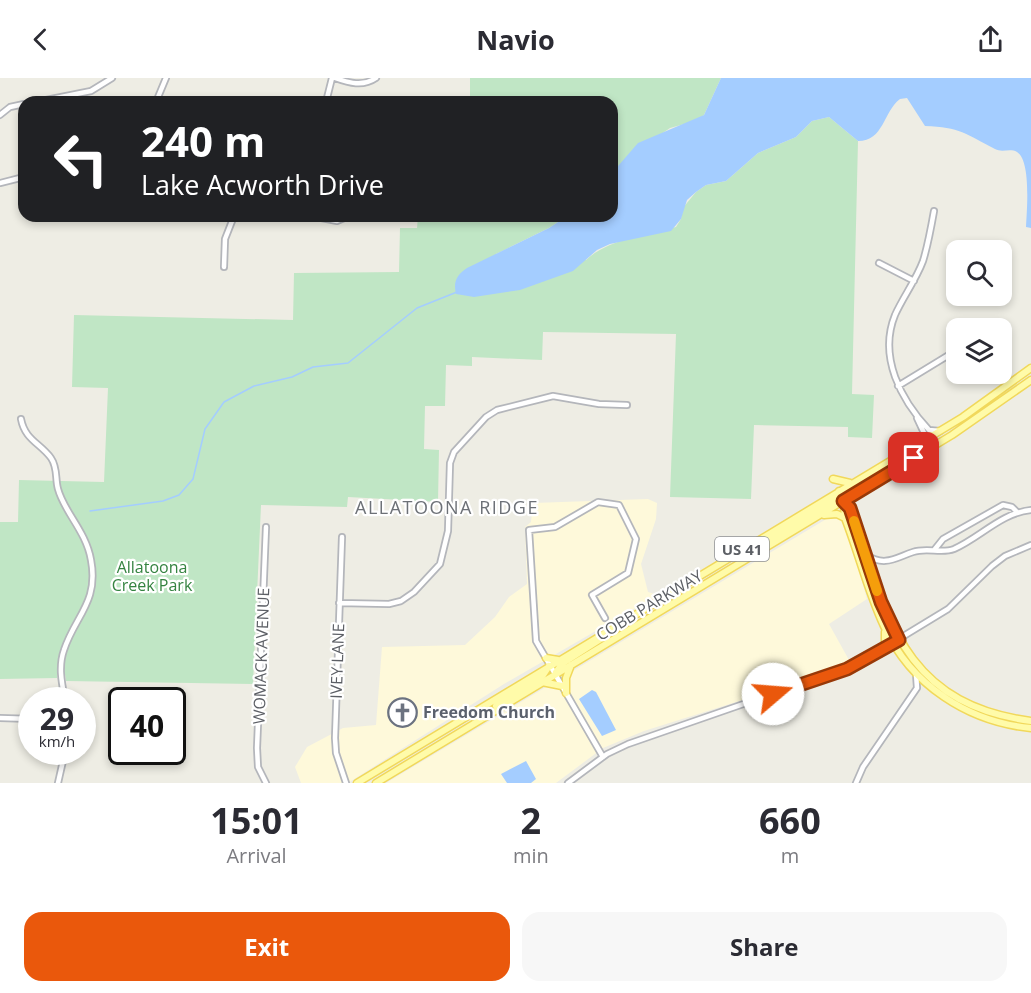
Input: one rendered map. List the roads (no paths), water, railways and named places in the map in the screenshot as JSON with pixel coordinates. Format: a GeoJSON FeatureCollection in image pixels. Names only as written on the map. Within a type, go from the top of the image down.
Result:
{"type":"FeatureCollection","features":[{"type":"Feature","properties":{"kind":"main road","name":"COBB PARKWAY"},"geometry":{"type":"LineString","coordinates":[[376,783],[815,519],[842,498],[854,482],[988,401],[1031,368]]}},
{"type":"Feature","properties":{"kind":"main road","name":"COBB PARKWAY"},"geometry":{"type":"LineString","coordinates":[[357,783],[548,662],[558,660],[970,424],[1031,380]]}},
{"type":"Feature","properties":{"kind":"main road"},"geometry":{"type":"LineString","coordinates":[[833,479],[842,483],[854,482]]}},
{"type":"Feature","properties":{"kind":"main road"},"geometry":{"type":"LineString","coordinates":[[842,498],[845,518],[885,628],[896,642],[926,674],[957,698],[987,713],[1031,721]]}},
{"type":"Feature","properties":{"kind":"main road"},"geometry":{"type":"LineString","coordinates":[[762,549],[784,530],[842,498]]}},
{"type":"Feature","properties":{"kind":"main road"},"geometry":{"type":"LineString","coordinates":[[842,498],[850,508],[896,642],[916,674],[929,686],[978,716],[1031,728]]}},
{"type":"Feature","properties":{"kind":"main road"},"geometry":{"type":"LineString","coordinates":[[815,519],[832,513],[845,518]]}},
{"type":"Feature","properties":{"kind":"main road"},"geometry":{"type":"LineString","coordinates":[[555,674],[563,663],[607,636],[627,619]]}},
{"type":"Feature","properties":{"kind":"main road"},"geometry":{"type":"LineString","coordinates":[[885,628],[885,648]]}},
{"type":"Feature","properties":{"kind":"main road"},"geometry":{"type":"LineString","coordinates":[[484,716],[511,694],[543,675],[548,662]]}},
{"type":"Feature","properties":{"kind":"main road"},"geometry":{"type":"LineString","coordinates":[[566,693],[566,678],[572,664]]}},
{"type":"Feature","properties":{"kind":"main road"},"geometry":{"type":"LineString","coordinates":[[542,682],[562,686]]}},
{"type":"Feature","properties":{"kind":"street"},"geometry":{"type":"LineString","coordinates":[[66,96],[91,91],[112,78]]}},
{"type":"Feature","properties":{"kind":"street"},"geometry":{"type":"LineString","coordinates":[[158,96],[165,78]]}},
{"type":"Feature","properties":{"kind":"street"},"geometry":{"type":"LineString","coordinates":[[328,96],[333,78],[356,84],[368,83],[376,78]]}},
{"type":"Feature","properties":{"kind":"street"},"geometry":{"type":"LineString","coordinates":[[0,115],[18,106]]}},
{"type":"Feature","properties":{"kind":"street"},"geometry":{"type":"LineString","coordinates":[[0,183],[18,178]]}},
{"type":"Feature","properties":{"kind":"street"},"geometry":{"type":"LineString","coordinates":[[920,442],[924,433],[898,386],[890,359],[890,333],[895,315],[914,281],[926,250],[934,211]]}},
{"type":"Feature","properties":{"kind":"street"},"geometry":{"type":"LineString","coordinates":[[224,267],[225,239],[231,222]]}},
{"type":"Feature","properties":{"kind":"street"},"geometry":{"type":"LineString","coordinates":[[879,263],[914,281]]}},
{"type":"Feature","properties":{"kind":"street"},"geometry":{"type":"LineString","coordinates":[[898,386],[946,357]]}},
{"type":"Feature","properties":{"kind":"street"},"geometry":{"type":"LineString","coordinates":[[339,603],[389,604],[401,601],[414,592],[440,564],[448,531],[450,463],[454,452],[486,417],[498,410],[540,397],[553,396],[598,404],[627,405]]}},
{"type":"Feature","properties":{"kind":"street"},"geometry":{"type":"LineString","coordinates":[[916,416],[928,430],[939,431]]}},
{"type":"Feature","properties":{"kind":"street"},"geometry":{"type":"LineString","coordinates":[[21,419],[28,438],[52,460],[57,471],[58,489],[88,546],[92,562],[93,577],[89,600],[63,652],[61,666],[63,687]]}},
{"type":"Feature","properties":{"kind":"street"},"geometry":{"type":"LineString","coordinates":[[603,757],[535,637],[529,530],[555,526],[598,502],[619,505],[636,540],[628,573],[592,595],[605,618]]}},
{"type":"Feature","properties":{"kind":"street"},"geometry":{"type":"LineString","coordinates":[[935,549],[940,542],[1003,505],[1012,507],[1017,512]]}},
{"type":"Feature","properties":{"kind":"street"},"geometry":{"type":"LineString","coordinates":[[866,555],[879,562],[894,561],[920,550],[935,549],[946,552],[1017,512],[1031,510]]}},
{"type":"Feature","properties":{"kind":"street","name":"WOMACK AVENUE"},"geometry":{"type":"LineString","coordinates":[[266,527],[257,748],[258,767],[267,783]]}},
{"type":"Feature","properties":{"kind":"street","name":"IVEY LANE"},"geometry":{"type":"LineString","coordinates":[[342,537],[335,738],[336,753],[346,783]]}},
{"type":"Feature","properties":{"kind":"street"},"geometry":{"type":"LineString","coordinates":[[568,783],[603,757],[628,744],[834,674],[885,648],[948,609],[979,577],[1005,556],[1031,544]]}},
{"type":"Feature","properties":{"kind":"street"},"geometry":{"type":"LineString","coordinates":[[872,575],[879,562]]}},
{"type":"Feature","properties":{"kind":"street"},"geometry":{"type":"LineString","coordinates":[[856,783],[863,768],[917,688],[916,674]]}},
{"type":"Feature","properties":{"kind":"street"},"geometry":{"type":"LineString","coordinates":[[917,688],[929,686]]}},
{"type":"Feature","properties":{"kind":"street"},"geometry":{"type":"LineString","coordinates":[[0,718],[18,719]]}},
{"type":"Feature","properties":{"kind":"street"},"geometry":{"type":"LineString","coordinates":[[58,783],[62,765]]}},
{"type":"Feature","properties":{"kind":"water"},"geometry":{"type":"Polygon","coordinates":[[[721,78],[1031,78],[1031,228],[1026,227],[1026,175],[1021,157],[1017,152],[998,150],[955,130],[925,126],[907,98],[900,99],[894,105],[878,131],[867,140],[858,141],[829,117],[812,121],[796,137],[758,153],[726,181],[706,185],[696,192],[687,200],[681,219],[671,231],[610,244],[597,250],[573,271],[520,290],[474,297],[456,294],[457,279],[467,268],[558,222],[618,222],[618,166],[638,143],[704,115],[721,78]]]}},
{"type":"Feature","properties":{"kind":"water"},"geometry":{"type":"Polygon","coordinates":[[[592,690],[596,692],[616,730],[602,736],[579,699],[592,690]]]}},
{"type":"Feature","properties":{"kind":"water"},"geometry":{"type":"Polygon","coordinates":[[[526,761],[536,779],[531,783],[507,783],[501,774],[526,761]]]}},
{"type":"Feature","properties":{"kind":"waterway"},"geometry":{"type":"LineString","coordinates":[[90,511],[163,501],[179,495],[193,479],[205,429],[224,402],[254,386],[292,377],[313,367],[348,363],[417,308],[457,292]]}},
{"type":"Feature","properties":{"kind":"place","name":"Freedom Church"},"geometry":{"type":"Point","coordinates":[402,712]}},
{"type":"Feature","properties":{"kind":"district","name":"ALLATOONA RIDGE"},"geometry":{"type":"Point","coordinates":[447,507]}},
{"type":"Feature","properties":{"kind":"park label","name":"Allatoona Creek Park"},"geometry":{"type":"Point","coordinates":[152,576]}}]}
